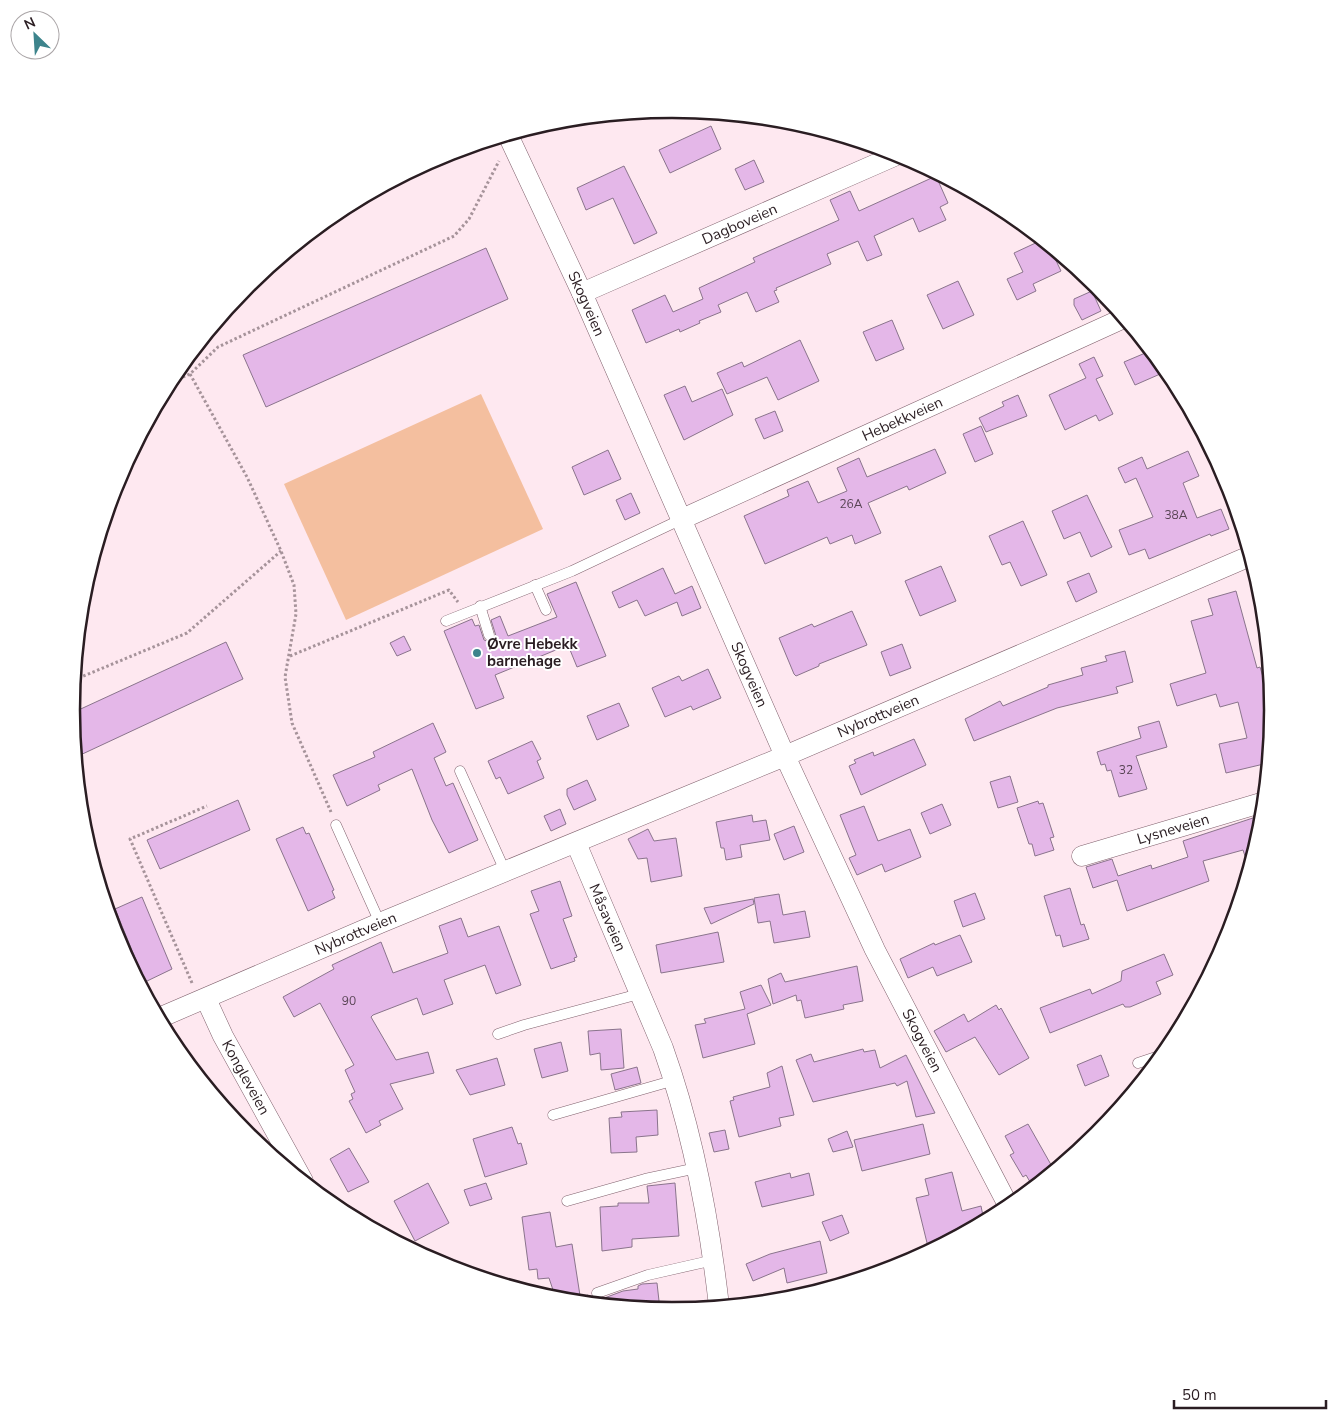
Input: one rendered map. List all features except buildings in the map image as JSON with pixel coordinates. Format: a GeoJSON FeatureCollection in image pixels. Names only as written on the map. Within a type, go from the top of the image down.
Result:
{"type":"FeatureCollection","features":[{"type":"Feature","properties":{"kind":"street","name":"Skogveien"},"geometry":{"type":"LineString","coordinates":[[511,140],[582,293],[785,756],[875,950],[1005,1199]]}},
{"type":"Feature","properties":{"kind":"street","name":"Dagboveien"},"geometry":{"type":"LineString","coordinates":[[582,293],[888,159]]}},
{"type":"Feature","properties":{"kind":"street","name":"Hebekkveien"},"geometry":{"type":"LineString","coordinates":[[682,519],[1118,321]]}},
{"type":"Feature","properties":{"kind":"street","name":"Nybrottveien"},"geometry":{"type":"LineString","coordinates":[[165,1016],[380,923],[785,756],[1244,558]]}},
{"type":"Feature","properties":{"kind":"street","name":"Lysneveien"},"geometry":{"type":"LineString","coordinates":[[1082,856],[1256,804]]}},
{"type":"Feature","properties":{"kind":"street","name":"Måsaveien"},"geometry":{"type":"LineString","coordinates":[[576,843],[675,1080],[697,1168],[714,1260],[718,1300]]}},
{"type":"Feature","properties":{"kind":"street","name":"Kongleveien"},"geometry":{"type":"LineString","coordinates":[[206,999],[223,1036],[294,1165]]}},
{"type":"Feature","properties":{"kind":"lane"},"geometry":{"type":"LineString","coordinates":[[446,620],[572,571],[682,519]]}},
{"type":"Feature","properties":{"kind":"lane"},"geometry":{"type":"LineString","coordinates":[[535,585],[546,610]]}},
{"type":"Feature","properties":{"kind":"lane"},"geometry":{"type":"LineString","coordinates":[[480,606],[490,635]]}},
{"type":"Feature","properties":{"kind":"lane"},"geometry":{"type":"LineString","coordinates":[[460,771],[506,871]]}},
{"type":"Feature","properties":{"kind":"lane"},"geometry":{"type":"LineString","coordinates":[[336,825],[380,923]]}},
{"type":"Feature","properties":{"kind":"lane"},"geometry":{"type":"LineString","coordinates":[[498,1034],[524,1025],[639,994]]}},
{"type":"Feature","properties":{"kind":"lane"},"geometry":{"type":"LineString","coordinates":[[1138,1063],[1150,1059]]}},
{"type":"Feature","properties":{"kind":"lane"},"geometry":{"type":"LineString","coordinates":[[553,1115],[675,1080]]}},
{"type":"Feature","properties":{"kind":"lane"},"geometry":{"type":"LineString","coordinates":[[567,1201],[645,1179],[697,1168]]}},
{"type":"Feature","properties":{"kind":"lane"},"geometry":{"type":"LineString","coordinates":[[597,1293],[648,1275],[714,1260]]}},
{"type":"Feature","properties":{"kind":"path"},"geometry":{"type":"LineString","coordinates":[[183,377],[190,374],[218,347],[454,236],[469,219],[507,142]]}},
{"type":"Feature","properties":{"kind":"path"},"geometry":{"type":"LineString","coordinates":[[190,374],[247,477],[281,551],[294,585],[296,614],[285,677],[292,723],[336,825]]}},
{"type":"Feature","properties":{"kind":"path"},"geometry":{"type":"LineString","coordinates":[[81,677],[187,633],[281,551]]}},
{"type":"Feature","properties":{"kind":"path"},"geometry":{"type":"LineString","coordinates":[[290,656],[449,590],[465,612]]}},
{"type":"Feature","properties":{"kind":"path"},"geometry":{"type":"LineString","coordinates":[[206,999],[193,985],[130,839],[207,806]]}},
{"type":"Feature","properties":{"kind":"shaded area"},"geometry":{"type":"Polygon","coordinates":[[[481,394],[543,529],[346,620],[284,484],[481,394]]]}},
{"type":"Feature","properties":{"kind":"place","name":"Øvre Hebekk barnehage"},"geometry":{"type":"Point","coordinates":[477,653]}}]}
